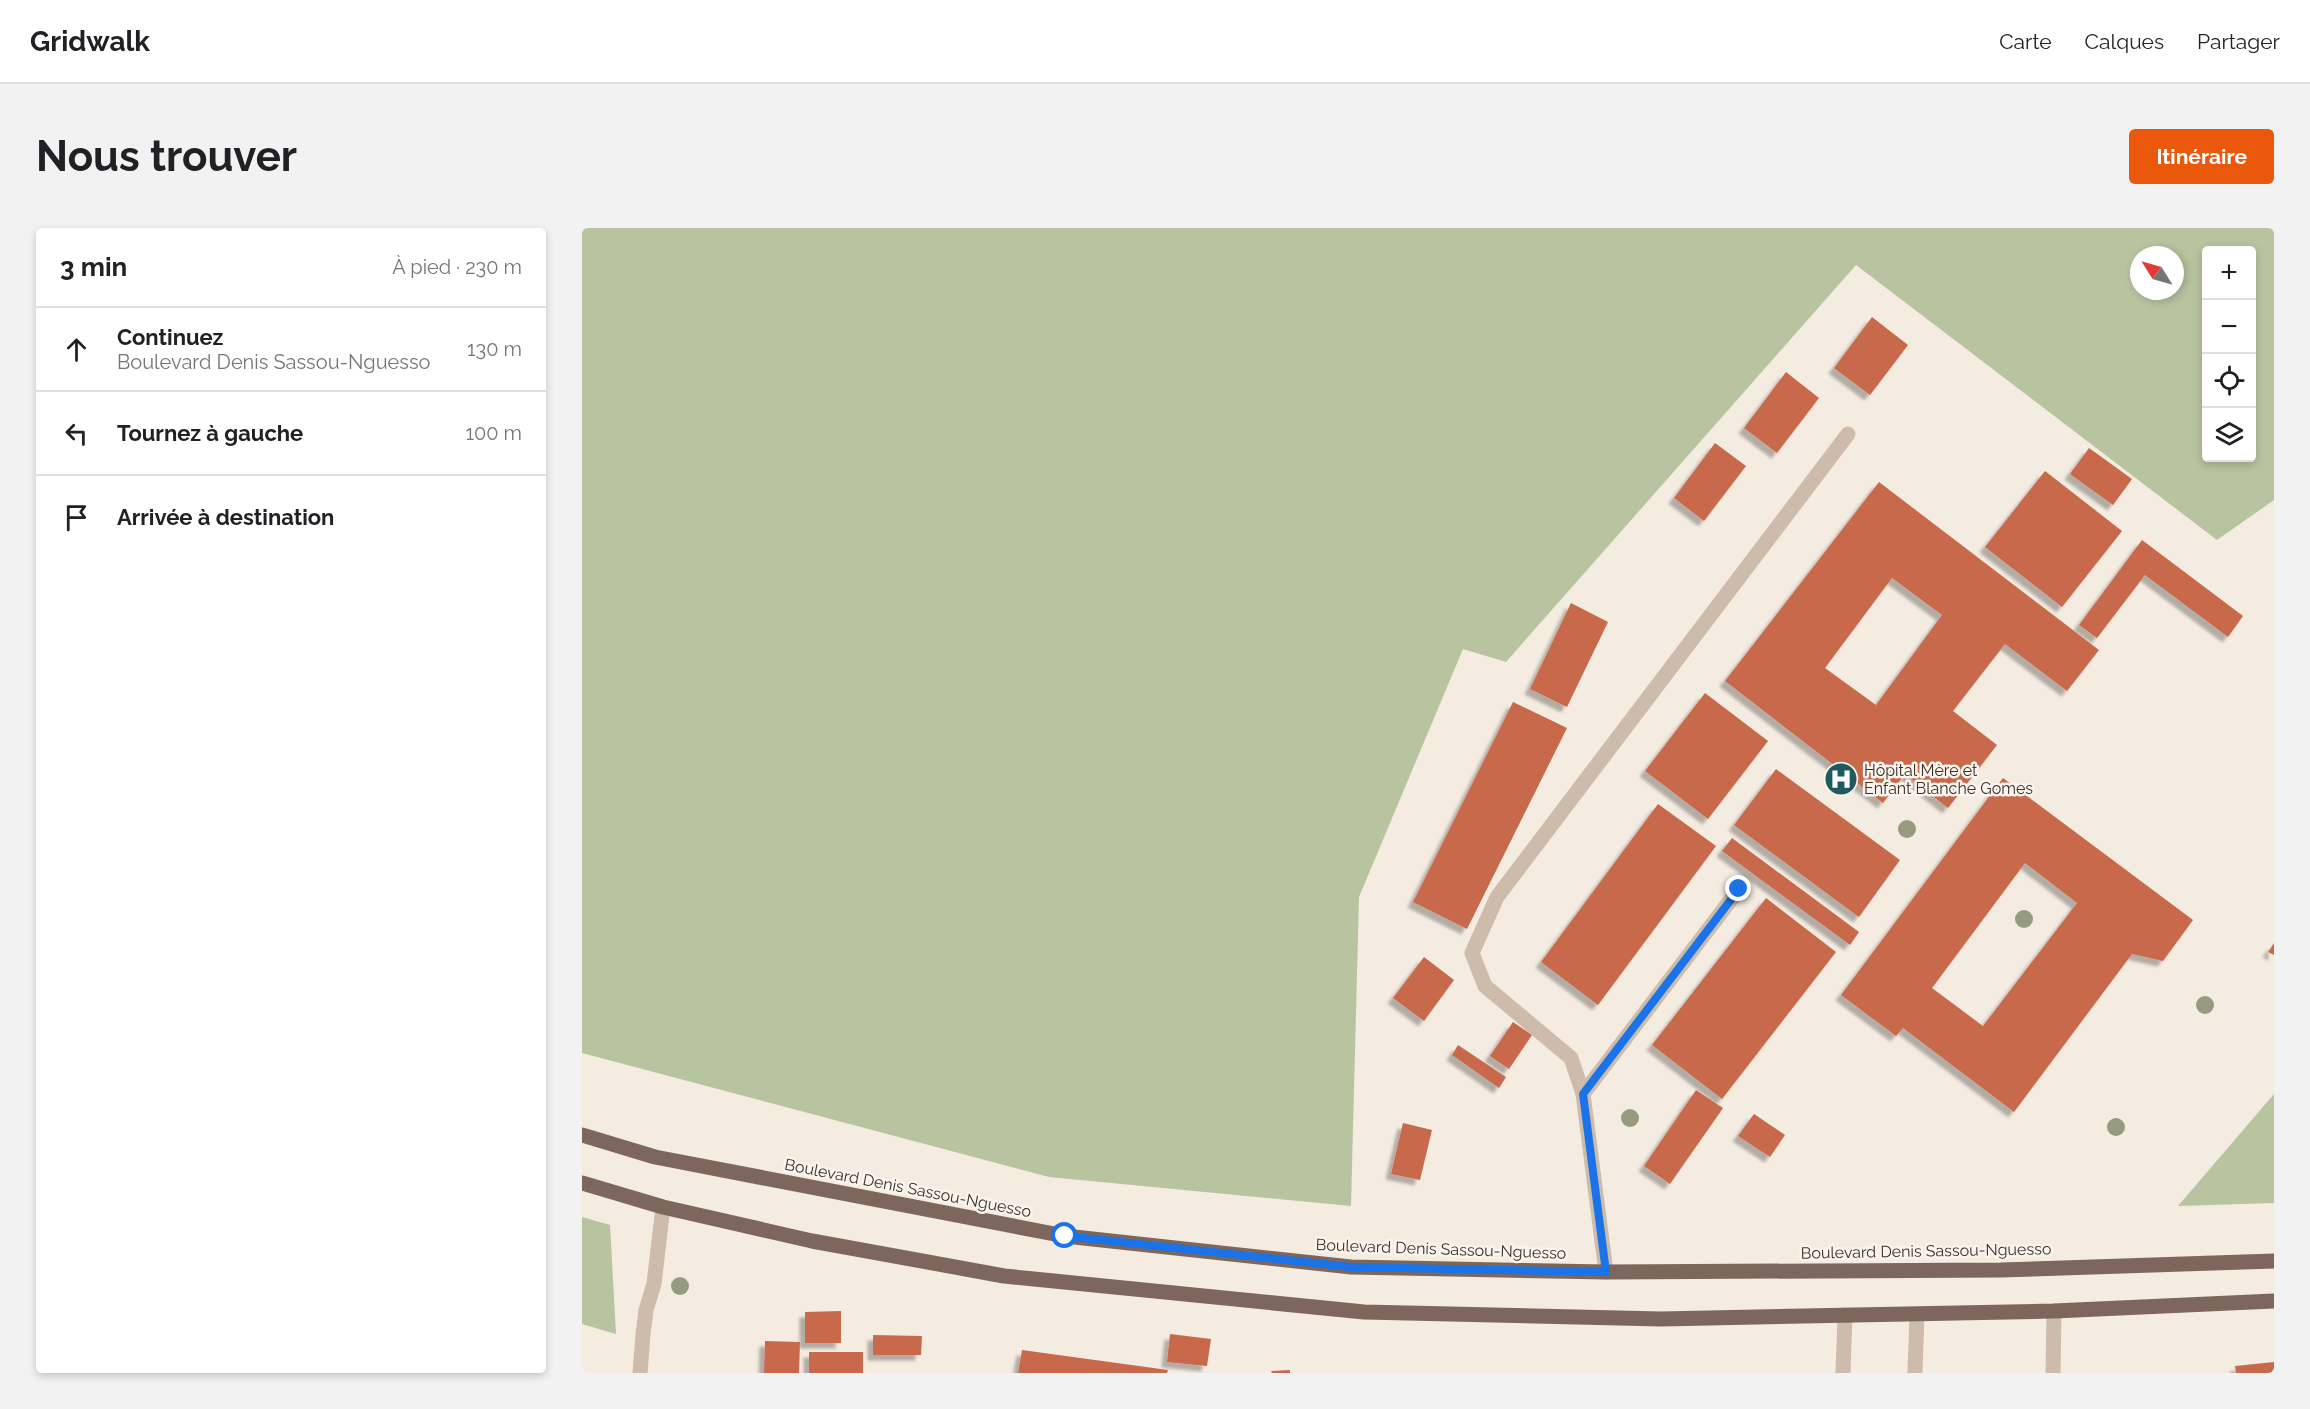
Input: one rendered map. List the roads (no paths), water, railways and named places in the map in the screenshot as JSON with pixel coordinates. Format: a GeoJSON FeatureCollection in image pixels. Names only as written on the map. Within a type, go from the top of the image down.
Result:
{"type":"FeatureCollection","features":[{"type":"Feature","properties":{"kind":"main road","name":"Boulevard Denis Sassou-Nguesso"},"geometry":{"type":"LineString","coordinates":[[582,1135],[655,1157],[1065,1236],[1351,1267],[1606,1272],[2001,1270],[2274,1261]]}},
{"type":"Feature","properties":{"kind":"main road"},"geometry":{"type":"LineString","coordinates":[[582,1183],[663,1207],[812,1241],[1004,1276],[1353,1311],[1661,1318],[2054,1311],[2274,1301]]}},
{"type":"Feature","properties":{"kind":"street"},"geometry":{"type":"LineString","coordinates":[[1606,1272],[1583,1094],[1571,1058],[1485,986],[1472,953],[1497,897],[1848,434]]}},
{"type":"Feature","properties":{"kind":"street"},"geometry":{"type":"LineString","coordinates":[[1583,1094],[1739,889]]}},
{"type":"Feature","properties":{"kind":"street"},"geometry":{"type":"LineString","coordinates":[[640,1373],[646,1310],[654,1284],[663,1207]]}},
{"type":"Feature","properties":{"kind":"street"},"geometry":{"type":"LineString","coordinates":[[2054,1311],[2054,1373]]}},
{"type":"Feature","properties":{"kind":"street"},"geometry":{"type":"LineString","coordinates":[[1915,1373],[1917,1314]]}},
{"type":"Feature","properties":{"kind":"street"},"geometry":{"type":"LineString","coordinates":[[1843,1373],[1845,1315]]}},
{"type":"Feature","properties":{"kind":"place","name":"Hôpital Mère et Enfant Blanche Gomes"},"geometry":{"type":"Point","coordinates":[1841,779]}}]}
